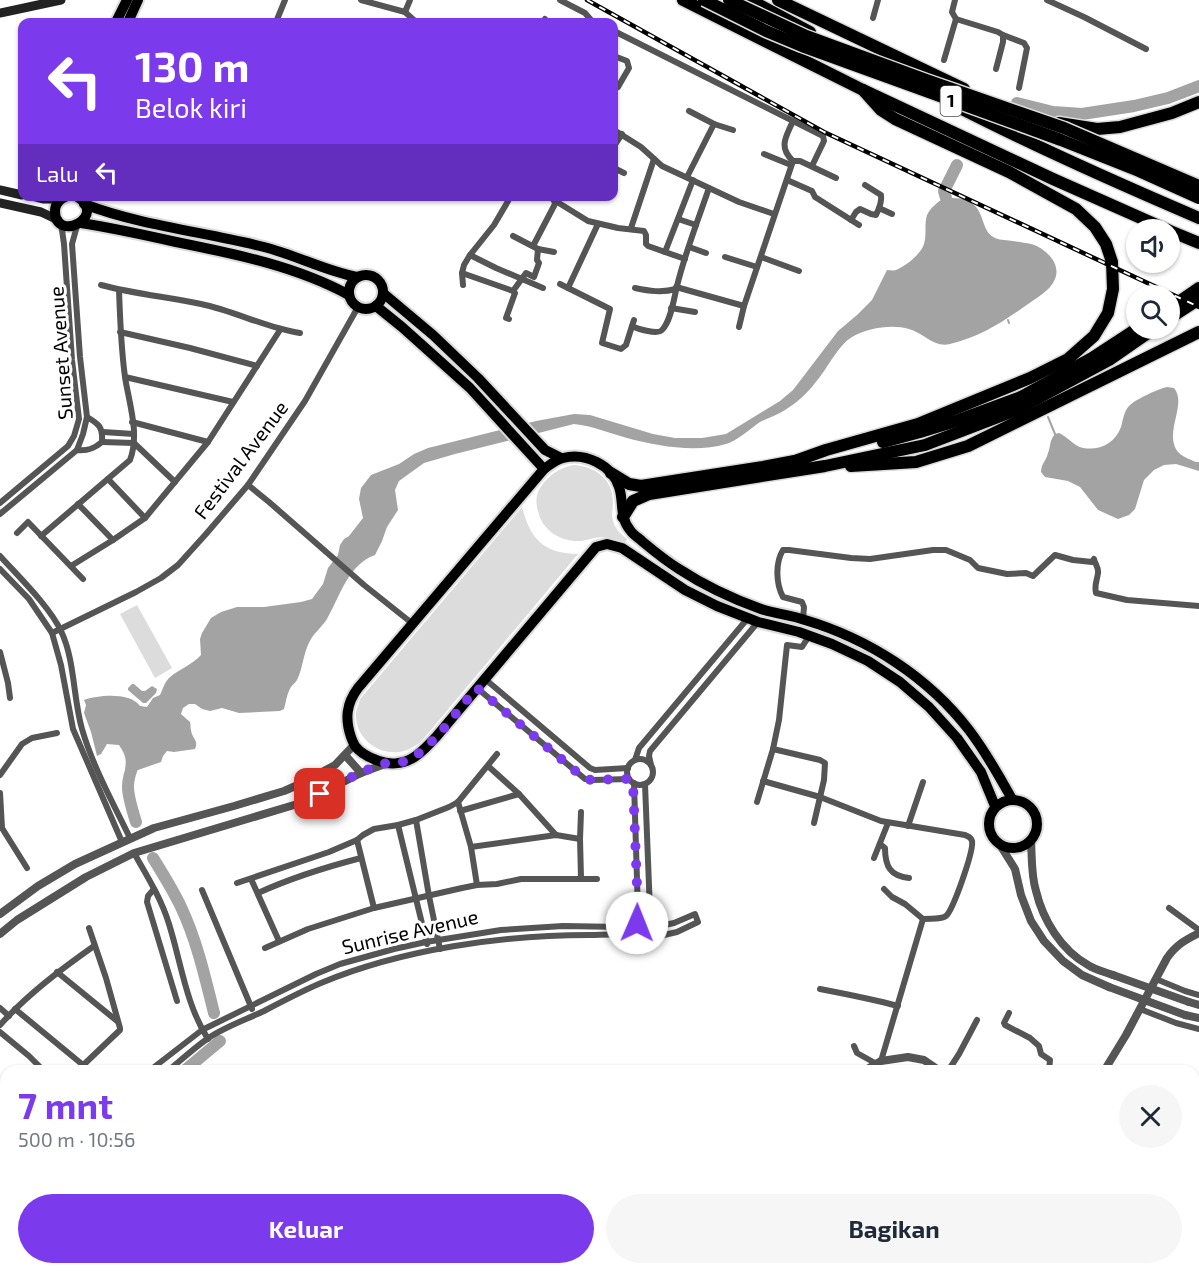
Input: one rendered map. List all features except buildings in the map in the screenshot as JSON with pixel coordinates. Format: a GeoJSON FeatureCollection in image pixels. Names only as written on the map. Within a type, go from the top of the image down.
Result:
{"type":"FeatureCollection","features":[{"type":"Feature","properties":{"kind":"highway","name":"1"},"geometry":{"type":"LineString","coordinates":[[683,0],[863,90],[1144,219]]}},
{"type":"Feature","properties":{"kind":"highway","name":"1"},"geometry":{"type":"LineString","coordinates":[[704,0],[766,32],[889,79],[1061,140],[1199,198]]}},
{"type":"Feature","properties":{"kind":"highway","name":"1"},"geometry":{"type":"LineString","coordinates":[[729,0],[807,36],[1064,128],[1199,186]]}},
{"type":"Feature","properties":{"kind":"highway","name":"1"},"geometry":{"type":"LineString","coordinates":[[750,0],[1020,138],[1199,218]]}},
{"type":"Feature","properties":{"kind":"highway"},"geometry":{"type":"LineString","coordinates":[[778,0],[987,99],[1049,121],[1097,129],[1119,127],[1172,113],[1199,102]]}},
{"type":"Feature","properties":{"kind":"highway"},"geometry":{"type":"LineString","coordinates":[[798,460],[918,424],[1030,378],[1068,359],[1094,336],[1108,313],[1113,289],[1112,262],[1106,244],[1095,227],[1076,209],[1009,172],[895,119],[881,110],[863,90]]}},
{"type":"Feature","properties":{"kind":"highway","name":"1"},"geometry":{"type":"LineString","coordinates":[[1180,235],[1199,243]]}},
{"type":"Feature","properties":{"kind":"highway"},"geometry":{"type":"LineString","coordinates":[[1180,301],[1199,288]]}},
{"type":"Feature","properties":{"kind":"highway"},"geometry":{"type":"LineString","coordinates":[[1180,311],[1199,299]]}},
{"type":"Feature","properties":{"kind":"highway"},"geometry":{"type":"LineString","coordinates":[[825,466],[916,462],[968,446],[1199,332]]}},
{"type":"Feature","properties":{"kind":"highway"},"geometry":{"type":"LineString","coordinates":[[611,473],[629,484],[642,486],[836,454],[920,432],[1021,397],[1092,358],[1126,336]]}},
{"type":"Feature","properties":{"kind":"highway"},"geometry":{"type":"LineString","coordinates":[[623,517],[633,501],[649,494],[825,466],[925,445],[1016,410],[1109,360],[1139,339]]}},
{"type":"Feature","properties":{"kind":"main road"},"geometry":{"type":"LineString","coordinates":[[0,13],[61,0]]}},
{"type":"Feature","properties":{"kind":"main road"},"geometry":{"type":"LineString","coordinates":[[114,0],[119,7],[118,18]]}},
{"type":"Feature","properties":{"kind":"main road"},"geometry":{"type":"LineString","coordinates":[[118,18],[127,0]]}},
{"type":"Feature","properties":{"kind":"main road"},"geometry":{"type":"LineString","coordinates":[[130,18],[138,0]]}},
{"type":"Feature","properties":{"kind":"main road"},"geometry":{"type":"LineString","coordinates":[[0,190],[18,194]]}},
{"type":"Feature","properties":{"kind":"main road"},"geometry":{"type":"LineString","coordinates":[[40,212],[45,206],[44,201]]}},
{"type":"Feature","properties":{"kind":"main road"},"geometry":{"type":"LineString","coordinates":[[60,222],[55,211],[61,201]]}},
{"type":"Feature","properties":{"kind":"main road"},"geometry":{"type":"LineString","coordinates":[[0,203],[40,212],[69,227],[85,219],[86,213],[80,201]]}},
{"type":"Feature","properties":{"kind":"main road"},"geometry":{"type":"LineString","coordinates":[[85,201],[113,214],[266,248],[338,274],[357,278]]}},
{"type":"Feature","properties":{"kind":"main road"},"geometry":{"type":"LineString","coordinates":[[79,224],[234,254],[290,269],[331,285],[349,295],[358,307],[367,309],[376,306],[381,300],[383,293],[381,283],[373,276],[365,275],[357,278],[350,285],[349,295]]}},
{"type":"Feature","properties":{"kind":"main road"},"geometry":{"type":"LineString","coordinates":[[196,246],[199,233]]}},
{"type":"Feature","properties":{"kind":"main road"},"geometry":{"type":"LineString","coordinates":[[383,293],[433,335],[478,378],[545,450],[561,458]]}},
{"type":"Feature","properties":{"kind":"main road"},"geometry":{"type":"LineString","coordinates":[[376,306],[470,388],[544,469]]}},
{"type":"Feature","properties":{"kind":"main road"},"geometry":{"type":"LineString","coordinates":[[470,388],[478,378]]}},
{"type":"Feature","properties":{"kind":"main road"},"geometry":{"type":"LineString","coordinates":[[996,806],[981,772],[957,738],[929,707],[900,682],[867,661],[832,644],[753,620],[717,606],[685,590],[622,548],[607,544],[596,547],[425,749],[410,760],[385,764],[367,756],[354,745],[348,728],[348,704],[357,688],[544,469],[561,458],[582,457],[602,465],[611,473],[619,487],[623,517],[630,531],[663,559],[692,578],[762,609],[804,619],[838,631],[908,670],[939,697],[968,729],[993,765],[1012,800]]}},
{"type":"Feature","properties":{"kind":"main road"},"geometry":{"type":"LineString","coordinates":[[1012,800],[1023,802],[1032,809],[1037,819],[1037,831],[1031,840],[1022,847],[1011,849],[1000,845],[992,837],[988,827],[989,816],[996,806],[1003,801],[1012,800]]}},
{"type":"Feature","properties":{"kind":"street"},"geometry":{"type":"LineString","coordinates":[[278,18],[285,0]]}},
{"type":"Feature","properties":{"kind":"street"},"geometry":{"type":"LineString","coordinates":[[360,0],[405,12],[412,18]]}},
{"type":"Feature","properties":{"kind":"street"},"geometry":{"type":"LineString","coordinates":[[405,12],[410,0]]}},
{"type":"Feature","properties":{"kind":"street"},"geometry":{"type":"LineString","coordinates":[[560,0],[585,13],[589,18]]}},
{"type":"Feature","properties":{"kind":"street"},"geometry":{"type":"LineString","coordinates":[[873,18],[879,0]]}},
{"type":"Feature","properties":{"kind":"street"},"geometry":{"type":"LineString","coordinates":[[955,0],[952,12],[956,19],[1024,42],[1028,48],[1019,88]]}},
{"type":"Feature","properties":{"kind":"street"},"geometry":{"type":"LineString","coordinates":[[1047,0],[1146,49]]}},
{"type":"Feature","properties":{"kind":"street"},"geometry":{"type":"LineString","coordinates":[[944,60],[956,19]]}},
{"type":"Feature","properties":{"kind":"street"},"geometry":{"type":"LineString","coordinates":[[618,33],[824,138],[812,166]]}},
{"type":"Feature","properties":{"kind":"street"},"geometry":{"type":"LineString","coordinates":[[996,69],[1003,35]]}},
{"type":"Feature","properties":{"kind":"street"},"geometry":{"type":"LineString","coordinates":[[618,58],[629,64],[618,87]]}},
{"type":"Feature","properties":{"kind":"street"},"geometry":{"type":"LineString","coordinates":[[689,111],[714,124],[733,130]]}},
{"type":"Feature","properties":{"kind":"street"},"geometry":{"type":"LineString","coordinates":[[792,163],[784,151],[784,145],[794,121]]}},
{"type":"Feature","properties":{"kind":"street"},"geometry":{"type":"LineString","coordinates":[[665,252],[690,178],[714,124]]}},
{"type":"Feature","properties":{"kind":"street"},"geometry":{"type":"LineString","coordinates":[[618,132],[641,147],[662,166],[739,202],[774,214]]}},
{"type":"Feature","properties":{"kind":"street"},"geometry":{"type":"LineString","coordinates":[[618,140],[622,134]]}},
{"type":"Feature","properties":{"kind":"street"},"geometry":{"type":"LineString","coordinates":[[764,154],[792,163],[800,161],[836,178]]}},
{"type":"Feature","properties":{"kind":"street"},"geometry":{"type":"LineString","coordinates":[[631,228],[654,159]]}},
{"type":"Feature","properties":{"kind":"street"},"geometry":{"type":"LineString","coordinates":[[739,327],[792,163]]}},
{"type":"Feature","properties":{"kind":"street"},"geometry":{"type":"LineString","coordinates":[[618,170],[624,173]]}},
{"type":"Feature","properties":{"kind":"street"},"geometry":{"type":"LineString","coordinates":[[787,180],[812,191],[816,197],[859,225]]}},
{"type":"Feature","properties":{"kind":"street"},"geometry":{"type":"LineString","coordinates":[[851,220],[860,209],[876,215],[879,208],[881,195],[865,185]]}},
{"type":"Feature","properties":{"kind":"street"},"geometry":{"type":"LineString","coordinates":[[560,284],[610,309],[602,343],[621,349],[626,345],[633,323],[660,332],[668,321],[688,247],[709,188]]}},
{"type":"Feature","properties":{"kind":"street"},"geometry":{"type":"LineString","coordinates":[[463,285],[464,265],[494,225],[508,201]]}},
{"type":"Feature","properties":{"kind":"street"},"geometry":{"type":"LineString","coordinates":[[509,319],[506,318],[515,293],[513,291],[526,273],[534,277],[536,273],[539,263],[536,247],[555,204],[553,201]]}},
{"type":"Feature","properties":{"kind":"street"},"geometry":{"type":"LineString","coordinates":[[556,201],[586,220],[644,231],[646,244],[686,259]]}},
{"type":"Feature","properties":{"kind":"street"},"geometry":{"type":"LineString","coordinates":[[879,208],[892,214]]}},
{"type":"Feature","properties":{"kind":"street"},"geometry":{"type":"LineString","coordinates":[[678,219],[696,225]]}},
{"type":"Feature","properties":{"kind":"street","name":"Sunset Avenue"},"geometry":{"type":"LineString","coordinates":[[0,503],[68,446],[79,419],[72,360],[64,244],[60,222]]}},
{"type":"Feature","properties":{"kind":"street","name":"Sunset Avenue"},"geometry":{"type":"LineString","coordinates":[[77,450],[87,417],[72,244],[79,224]]}},
{"type":"Feature","properties":{"kind":"street"},"geometry":{"type":"LineString","coordinates":[[568,288],[598,224]]}},
{"type":"Feature","properties":{"kind":"street"},"geometry":{"type":"LineString","coordinates":[[513,236],[536,247],[554,252]]}},
{"type":"Feature","properties":{"kind":"street"},"geometry":{"type":"LineString","coordinates":[[688,247],[706,253]]}},
{"type":"Feature","properties":{"kind":"street"},"geometry":{"type":"LineString","coordinates":[[470,255],[543,288]]}},
{"type":"Feature","properties":{"kind":"street"},"geometry":{"type":"LineString","coordinates":[[725,257],[757,267]]}},
{"type":"Feature","properties":{"kind":"street"},"geometry":{"type":"LineString","coordinates":[[761,258],[799,271]]}},
{"type":"Feature","properties":{"kind":"street"},"geometry":{"type":"LineString","coordinates":[[462,273],[513,291]]}},
{"type":"Feature","properties":{"kind":"street"},"geometry":{"type":"LineString","coordinates":[[101,285],[204,304],[280,330],[300,333]]}},
{"type":"Feature","properties":{"kind":"street"},"geometry":{"type":"LineString","coordinates":[[635,288],[668,291],[676,288],[744,306]]}},
{"type":"Feature","properties":{"kind":"street"},"geometry":{"type":"LineString","coordinates":[[41,536],[130,460],[134,434],[120,332],[119,290]]}},
{"type":"Feature","properties":{"kind":"street","name":"Festival Avenue"},"geometry":{"type":"LineString","coordinates":[[52,633],[161,578],[178,565],[248,485],[305,401],[358,307]]}},
{"type":"Feature","properties":{"kind":"street"},"geometry":{"type":"LineString","coordinates":[[671,308],[695,312]]}},
{"type":"Feature","properties":{"kind":"street"},"geometry":{"type":"LineString","coordinates":[[70,566],[114,540],[145,518],[208,442],[280,330]]}},
{"type":"Feature","properties":{"kind":"street"},"geometry":{"type":"LineString","coordinates":[[120,332],[257,366]]}},
{"type":"Feature","properties":{"kind":"street"},"geometry":{"type":"LineString","coordinates":[[125,377],[233,402]]}},
{"type":"Feature","properties":{"kind":"street"},"geometry":{"type":"LineString","coordinates":[[0,514],[77,450],[86,451],[97,447],[102,442],[103,432],[100,427],[87,417]]}},
{"type":"Feature","properties":{"kind":"street"},"geometry":{"type":"LineString","coordinates":[[132,422],[208,442]]}},
{"type":"Feature","properties":{"kind":"street"},"geometry":{"type":"LineString","coordinates":[[103,432],[134,434]]}},
{"type":"Feature","properties":{"kind":"street"},"geometry":{"type":"LineString","coordinates":[[102,442],[134,443],[175,482]]}},
{"type":"Feature","properties":{"kind":"street"},"geometry":{"type":"LineString","coordinates":[[108,479],[145,518]]}},
{"type":"Feature","properties":{"kind":"street"},"geometry":{"type":"LineString","coordinates":[[248,485],[354,577],[413,624]]}},
{"type":"Feature","properties":{"kind":"street"},"geometry":{"type":"LineString","coordinates":[[78,504],[114,540]]}},
{"type":"Feature","properties":{"kind":"street"},"geometry":{"type":"LineString","coordinates":[[17,533],[28,522],[83,579]]}},
{"type":"Feature","properties":{"kind":"street"},"geometry":{"type":"LineString","coordinates":[[804,619],[802,602],[783,597],[779,590],[778,567],[783,550],[870,559],[946,550],[970,560],[978,568],[1007,574],[1026,573],[1033,576],[1055,555],[1083,562],[1092,562],[1094,559],[1099,569],[1095,580],[1096,593],[1127,600],[1199,606]]}},
{"type":"Feature","properties":{"kind":"street"},"geometry":{"type":"LineString","coordinates":[[0,556],[37,598],[60,629],[67,646],[82,728],[126,840]]}},
{"type":"Feature","properties":{"kind":"street"},"geometry":{"type":"LineString","coordinates":[[0,569],[29,599],[52,633],[61,665],[73,729],[126,840]]}},
{"type":"Feature","properties":{"kind":"street"},"geometry":{"type":"LineString","coordinates":[[635,760],[639,748],[753,620]]}},
{"type":"Feature","properties":{"kind":"street"},"geometry":{"type":"LineString","coordinates":[[477,688],[585,779],[631,781],[639,785],[645,784],[650,781],[653,770],[650,751],[753,620]]}},
{"type":"Feature","properties":{"kind":"street"},"geometry":{"type":"LineString","coordinates":[[757,802],[779,720],[787,645],[802,647],[809,636]]}},
{"type":"Feature","properties":{"kind":"street"},"geometry":{"type":"LineString","coordinates":[[0,652],[2,672],[10,698]]}},
{"type":"Feature","properties":{"kind":"street"},"geometry":{"type":"LineString","coordinates":[[485,679],[590,768],[595,770],[628,768]]}},
{"type":"Feature","properties":{"kind":"street"},"geometry":{"type":"LineString","coordinates":[[0,775],[22,744],[32,738],[57,733]]}},
{"type":"Feature","properties":{"kind":"street"},"geometry":{"type":"LineString","coordinates":[[0,914],[38,886],[75,864],[154,828],[284,791],[335,765],[354,745]]}},
{"type":"Feature","properties":{"kind":"street"},"geometry":{"type":"LineString","coordinates":[[773,749],[823,761],[825,780],[814,823]]}},
{"type":"Feature","properties":{"kind":"street"},"geometry":{"type":"LineString","coordinates":[[237,883],[357,840],[374,829],[398,825],[441,811],[458,802],[497,754]]}},
{"type":"Feature","properties":{"kind":"street"},"geometry":{"type":"LineString","coordinates":[[345,755],[361,773]]}},
{"type":"Feature","properties":{"kind":"street"},"geometry":{"type":"LineString","coordinates":[[636,924],[642,921],[648,921],[654,925],[674,923],[695,914],[698,922],[677,932],[656,937],[647,944],[637,942],[632,934],[638,912],[631,781],[627,774],[628,768],[635,760],[641,759],[651,765]]}},
{"type":"Feature","properties":{"kind":"street"},"geometry":{"type":"LineString","coordinates":[[0,934],[17,920],[86,877],[134,853],[304,802],[361,773],[385,764]]}},
{"type":"Feature","properties":{"kind":"street"},"geometry":{"type":"LineString","coordinates":[[488,766],[519,794],[556,835]]}},
{"type":"Feature","properties":{"kind":"street"},"geometry":{"type":"LineString","coordinates":[[764,781],[820,797],[870,818],[965,835],[972,840],[971,854],[954,902],[948,914],[942,918],[923,919],[884,889]]}},
{"type":"Feature","properties":{"kind":"street"},"geometry":{"type":"LineString","coordinates":[[908,826],[923,782]]}},
{"type":"Feature","properties":{"kind":"street"},"geometry":{"type":"LineString","coordinates":[[645,784],[650,911],[656,937]]}},
{"type":"Feature","properties":{"kind":"street"},"geometry":{"type":"LineString","coordinates":[[0,793],[2,828],[27,868]]}},
{"type":"Feature","properties":{"kind":"street"},"geometry":{"type":"LineString","coordinates":[[460,811],[519,794]]}},
{"type":"Feature","properties":{"kind":"street"},"geometry":{"type":"LineString","coordinates":[[458,802],[471,847],[477,885]]}},
{"type":"Feature","properties":{"kind":"street"},"geometry":{"type":"LineString","coordinates":[[581,812],[581,878]]}},
{"type":"Feature","properties":{"kind":"street"},"geometry":{"type":"LineString","coordinates":[[416,820],[440,949]]}},
{"type":"Feature","properties":{"kind":"street"},"geometry":{"type":"LineString","coordinates":[[874,858],[888,823]]}},
{"type":"Feature","properties":{"kind":"street"},"geometry":{"type":"LineString","coordinates":[[398,825],[428,952]]}},
{"type":"Feature","properties":{"kind":"street"},"geometry":{"type":"LineString","coordinates":[[471,847],[556,835],[580,839]]}},
{"type":"Feature","properties":{"kind":"street"},"geometry":{"type":"LineString","coordinates":[[357,840],[374,908]]}},
{"type":"Feature","properties":{"kind":"street"},"geometry":{"type":"LineString","coordinates":[[1031,840],[1035,891],[1044,915],[1055,934],[1070,952],[1088,965],[1199,1005]]}},
{"type":"Feature","properties":{"kind":"street"},"geometry":{"type":"LineString","coordinates":[[880,844],[885,848],[885,859],[891,871],[898,876],[909,878]]}},
{"type":"Feature","properties":{"kind":"street"},"geometry":{"type":"LineString","coordinates":[[1000,845],[1015,869],[1021,895],[1031,921],[1044,941],[1063,961],[1082,975],[1109,987],[1199,1018]]}},
{"type":"Feature","properties":{"kind":"street"},"geometry":{"type":"LineString","coordinates":[[134,853],[161,900],[193,1009],[208,1039]]}},
{"type":"Feature","properties":{"kind":"street"},"geometry":{"type":"LineString","coordinates":[[258,893],[282,882],[361,858]]}},
{"type":"Feature","properties":{"kind":"street"},"geometry":{"type":"LineString","coordinates":[[252,879],[279,941]]}},
{"type":"Feature","properties":{"kind":"street"},"geometry":{"type":"LineString","coordinates":[[265,948],[308,929],[374,908],[477,885],[497,885],[521,879],[597,879]]}},
{"type":"Feature","properties":{"kind":"street"},"geometry":{"type":"LineString","coordinates":[[154,889],[148,896],[147,902],[177,1001]]}},
{"type":"Feature","properties":{"kind":"street"},"geometry":{"type":"LineString","coordinates":[[202,891],[254,1015]]}},
{"type":"Feature","properties":{"kind":"street"},"geometry":{"type":"LineString","coordinates":[[1109,1065],[1174,948],[1199,931],[1169,908]]}},
{"type":"Feature","properties":{"kind":"street"},"geometry":{"type":"LineString","coordinates":[[878,1062],[923,919]]}},
{"type":"Feature","properties":{"kind":"street","name":"Sunrise Avenue"},"geometry":{"type":"LineString","coordinates":[[156,1065],[202,1030],[340,964],[439,939],[501,930],[563,926],[622,927],[636,924]]}},
{"type":"Feature","properties":{"kind":"street"},"geometry":{"type":"LineString","coordinates":[[15,1009],[83,1065],[120,1030],[89,928]]}},
{"type":"Feature","properties":{"kind":"street","name":"Sunrise Avenue"},"geometry":{"type":"LineString","coordinates":[[176,1065],[224,1029],[320,983],[369,966],[440,949],[501,940],[576,935],[622,935],[634,938]]}},
{"type":"Feature","properties":{"kind":"street"},"geometry":{"type":"LineString","coordinates":[[0,1024],[57,972],[94,946]]}},
{"type":"Feature","properties":{"kind":"street"},"geometry":{"type":"LineString","coordinates":[[57,972],[118,1022]]}},
{"type":"Feature","properties":{"kind":"street"},"geometry":{"type":"LineString","coordinates":[[1156,979],[1199,995]]}},
{"type":"Feature","properties":{"kind":"street"},"geometry":{"type":"LineString","coordinates":[[819,989],[897,1006]]}},
{"type":"Feature","properties":{"kind":"street"},"geometry":{"type":"LineString","coordinates":[[0,1008],[9,1016]]}},
{"type":"Feature","properties":{"kind":"street"},"geometry":{"type":"LineString","coordinates":[[1140,1010],[1199,1029]]}},
{"type":"Feature","properties":{"kind":"street"},"geometry":{"type":"LineString","coordinates":[[1009,1013],[1005,1025],[1022,1033],[1039,1046],[1041,1054],[1050,1060],[1050,1065]]}},
{"type":"Feature","properties":{"kind":"street"},"geometry":{"type":"LineString","coordinates":[[952,1065],[977,1020]]}},
{"type":"Feature","properties":{"kind":"street"},"geometry":{"type":"LineString","coordinates":[[0,1032],[38,1065]]}},
{"type":"Feature","properties":{"kind":"street"},"geometry":{"type":"LineString","coordinates":[[854,1046],[857,1053],[878,1062]]}},
{"type":"Feature","properties":{"kind":"street"},"geometry":{"type":"LineString","coordinates":[[873,1065],[899,1058],[924,1060],[931,1065]]}},
{"type":"Feature","properties":{"kind":"shaded area"},"geometry":{"type":"Polygon","coordinates":[[[944,198],[960,198],[971,202],[978,210],[987,231],[996,238],[1031,244],[1047,253],[1055,263],[1056,269],[1054,281],[1050,287],[993,327],[973,337],[950,344],[939,344],[914,331],[895,327],[880,328],[858,334],[842,346],[812,387],[797,401],[726,444],[702,448],[663,446],[574,424],[424,463],[399,481],[395,490],[398,510],[387,527],[375,555],[358,566],[352,573],[326,620],[311,639],[299,676],[290,689],[284,709],[239,713],[222,708],[210,711],[195,704],[189,704],[183,708],[181,714],[190,722],[196,744],[195,749],[167,751],[161,762],[138,770],[125,769],[125,757],[119,745],[107,744],[97,756],[84,713],[86,705],[84,700],[106,696],[122,697],[147,707],[153,698],[160,695],[169,678],[201,655],[200,639],[211,618],[237,607],[264,607],[312,599],[323,584],[328,568],[338,555],[340,545],[363,518],[359,499],[361,488],[371,475],[399,464],[428,448],[536,421],[574,414],[590,415],[653,434],[675,438],[702,438],[726,434],[780,401],[793,390],[838,331],[872,300],[887,270],[900,268],[920,252],[925,240],[927,215],[944,198]]]}},
{"type":"Feature","properties":{"kind":"shaded area"},"geometry":{"type":"Polygon","coordinates":[[[1167,387],[1174,388],[1178,395],[1174,445],[1183,456],[1199,462],[1199,471],[1176,464],[1164,465],[1154,470],[1144,480],[1135,509],[1129,515],[1118,519],[1098,510],[1080,487],[1068,481],[1045,477],[1041,472],[1055,434],[1059,433],[1083,448],[1106,445],[1118,433],[1129,406],[1167,387]]]}},
{"type":"Feature","properties":{"kind":"shaded area"},"geometry":{"type":"Polygon","coordinates":[[[573,465],[595,471],[610,486],[613,521],[620,533],[627,539],[625,543],[606,537],[573,541],[553,534],[543,524],[537,504],[538,491],[552,474],[573,465]]]}},
{"type":"Feature","properties":{"kind":"shaded area"},"geometry":{"type":"Polygon","coordinates":[[[522,507],[534,536],[540,542],[556,551],[578,554],[420,743],[399,752],[390,752],[375,747],[363,736],[356,721],[360,699],[522,507]]]}},
{"type":"Feature","properties":{"kind":"shaded area"},"geometry":{"type":"Polygon","coordinates":[[[137,605],[172,668],[155,678],[120,614],[137,605]]]}},
{"type":"Feature","properties":{"kind":"shaded area"},"geometry":{"type":"Polygon","coordinates":[[[132,684],[142,691],[152,686],[157,689],[156,693],[146,703],[143,703],[128,690],[132,684]]]}},
{"type":"Feature","properties":{"kind":"waterway"},"geometry":{"type":"LineString","coordinates":[[1017,103],[1053,112],[1082,114],[1168,98],[1199,86]]}},
{"type":"Feature","properties":{"kind":"waterway"},"geometry":{"type":"LineString","coordinates":[[946,198],[944,191],[957,165]]}},
{"type":"Feature","properties":{"kind":"waterway"},"geometry":{"type":"LineString","coordinates":[[1048,417],[1055,434]]}},
{"type":"Feature","properties":{"kind":"waterway"},"geometry":{"type":"LineString","coordinates":[[136,822],[130,803],[128,781],[138,755]]}},
{"type":"Feature","properties":{"kind":"waterway"},"geometry":{"type":"LineString","coordinates":[[153,858],[175,894],[187,920],[214,1013]]}},
{"type":"Feature","properties":{"kind":"waterway"},"geometry":{"type":"LineString","coordinates":[[191,1065],[220,1041]]}},
{"type":"Feature","properties":{"kind":"railway"},"geometry":{"type":"LineString","coordinates":[[587,0],[824,132],[1199,307]]}},
{"type":"Feature","properties":{"kind":"route"},"geometry":{"type":"LineString","coordinates":[[320,794],[361,773],[385,764],[410,760],[425,749],[477,688],[585,779],[629,779],[633,783],[637,923]]}}]}
